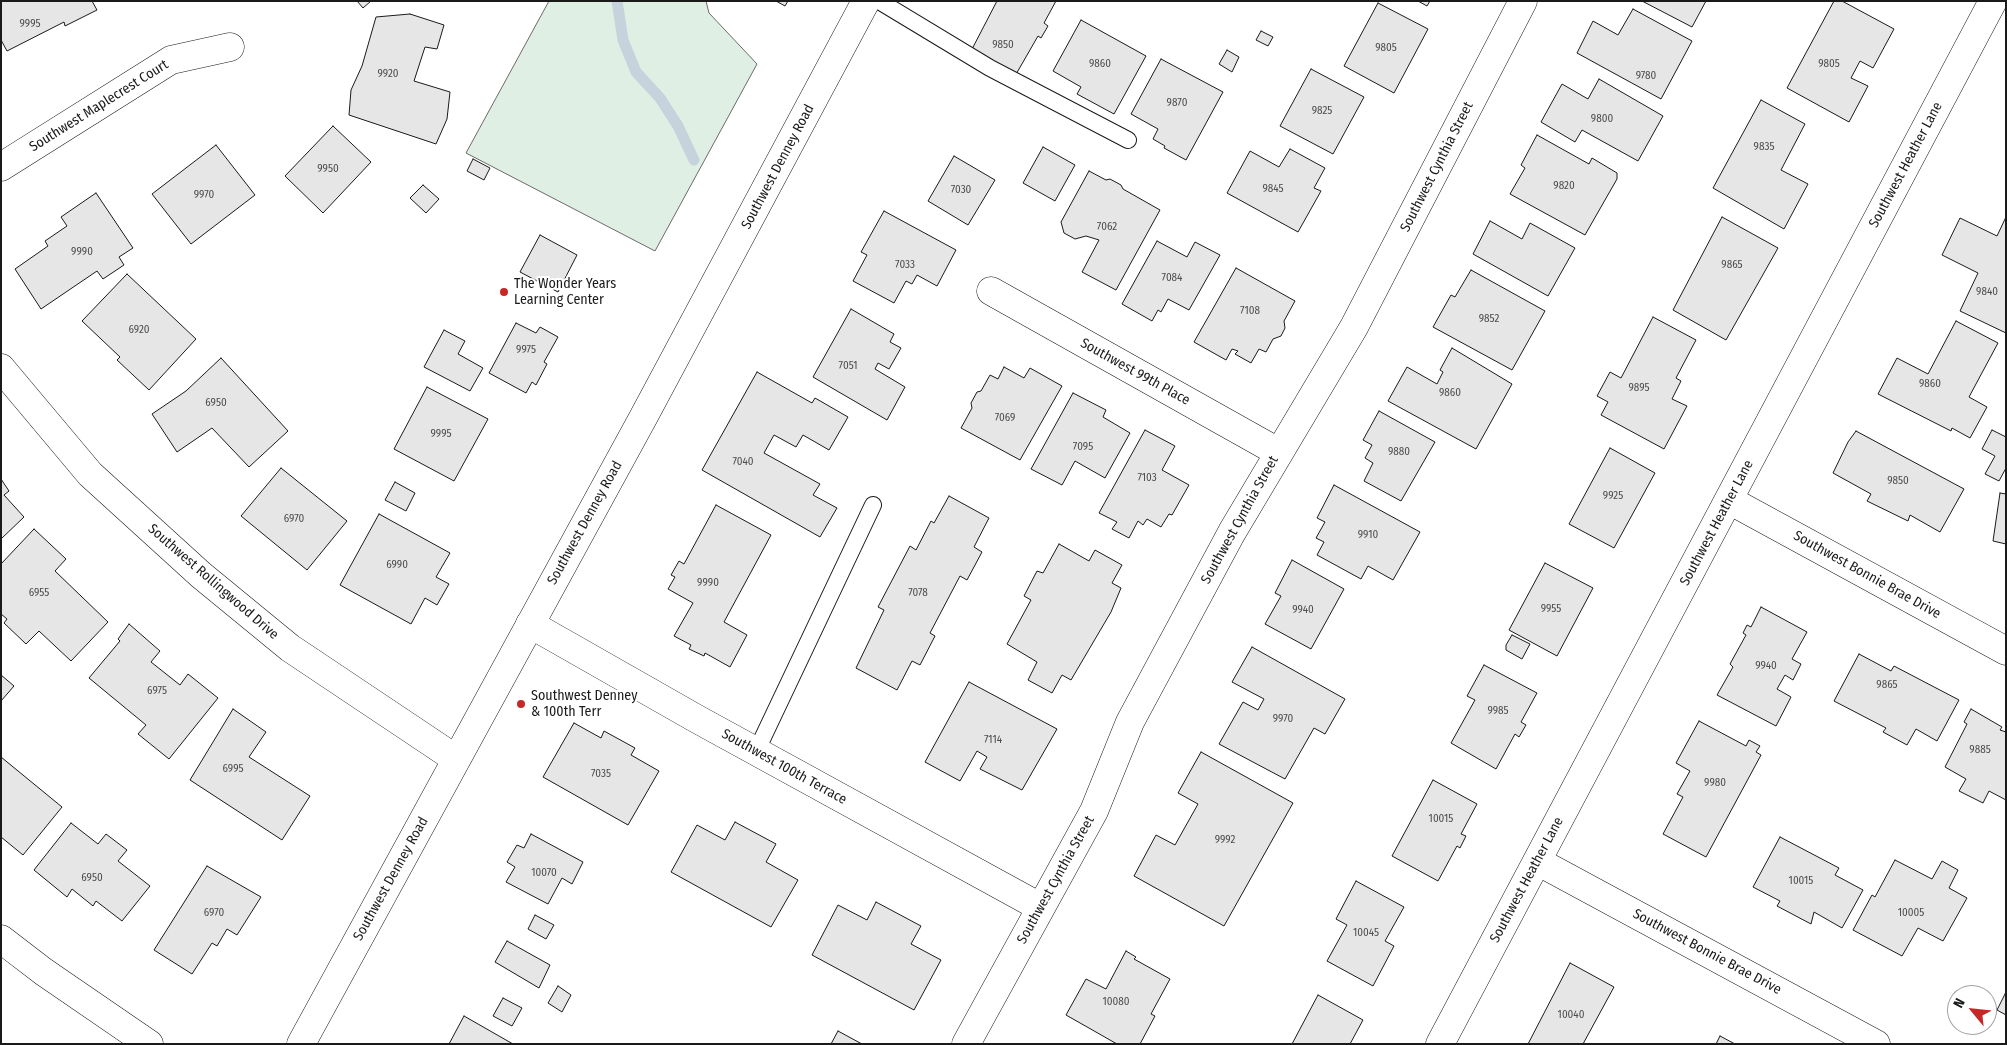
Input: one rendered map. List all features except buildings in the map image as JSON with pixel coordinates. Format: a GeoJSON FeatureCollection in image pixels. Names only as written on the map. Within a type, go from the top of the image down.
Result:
{"type":"FeatureCollection","features":[{"type":"Feature","properties":{"kind":"street","name":"Southwest Denney Road"},"geometry":{"type":"LineString","coordinates":[[301,1044],[866,1]]}},
{"type":"Feature","properties":{"kind":"street","name":"Southwest Cynthia Street"},"geometry":{"type":"LineString","coordinates":[[966,1044],[1094,811],[1130,722],[1232,532],[1354,327],[1523,1]]}},
{"type":"Feature","properties":{"kind":"street","name":"Southwest Heather Lane"},"geometry":{"type":"LineString","coordinates":[[1440,1044],[1993,1]]}},
{"type":"Feature","properties":{"kind":"street","name":"Southwest Maplecrest Court"},"geometry":{"type":"LineString","coordinates":[[1,167],[172,60],[230,47]]}},
{"type":"Feature","properties":{"kind":"street","name":"Southwest 99th Place"},"geometry":{"type":"LineString","coordinates":[[991,291],[1278,452]]}},
{"type":"Feature","properties":{"kind":"street","name":"Southwest Rollingwood Drive"},"geometry":{"type":"LineString","coordinates":[[1,368],[90,474],[201,575],[290,648],[456,760]]}},
{"type":"Feature","properties":{"kind":"street","name":"Southwest Bonnie Brae Drive"},"geometry":{"type":"LineString","coordinates":[[1729,500],[2006,650]]}},
{"type":"Feature","properties":{"kind":"street","name":"Southwest 100th Terrace"},"geometry":{"type":"LineString","coordinates":[[530,624],[756,752],[1040,907]]}},
{"type":"Feature","properties":{"kind":"street","name":"Southwest Bonnie Brae Drive"},"geometry":{"type":"LineString","coordinates":[[1537,861],[1876,1044]]}},
{"type":"Feature","properties":{"kind":"street"},"geometry":{"type":"LineString","coordinates":[[1,938],[44,972],[149,1044]]}},
{"type":"Feature","properties":{"kind":"lane"},"geometry":{"type":"LineString","coordinates":[[879,1],[990,68],[1128,140]]}},
{"type":"Feature","properties":{"kind":"lane"},"geometry":{"type":"LineString","coordinates":[[756,752],[873,505]]}},
{"type":"Feature","properties":{"kind":"green space"},"geometry":{"type":"Polygon","coordinates":[[[549,1],[706,1],[709,13],[757,64],[655,251],[466,153],[549,1]]]}},
{"type":"Feature","properties":{"kind":"waterway"},"geometry":{"type":"LineString","coordinates":[[617,1],[623,40],[636,72],[660,98],[678,126],[694,160]]}},
{"type":"Feature","properties":{"kind":"place","name":"The Wonder Years Learning Center"},"geometry":{"type":"Point","coordinates":[504,292]}},
{"type":"Feature","properties":{"kind":"place","name":"Southwest Denney & 100th Terr"},"geometry":{"type":"Point","coordinates":[521,704]}}]}
